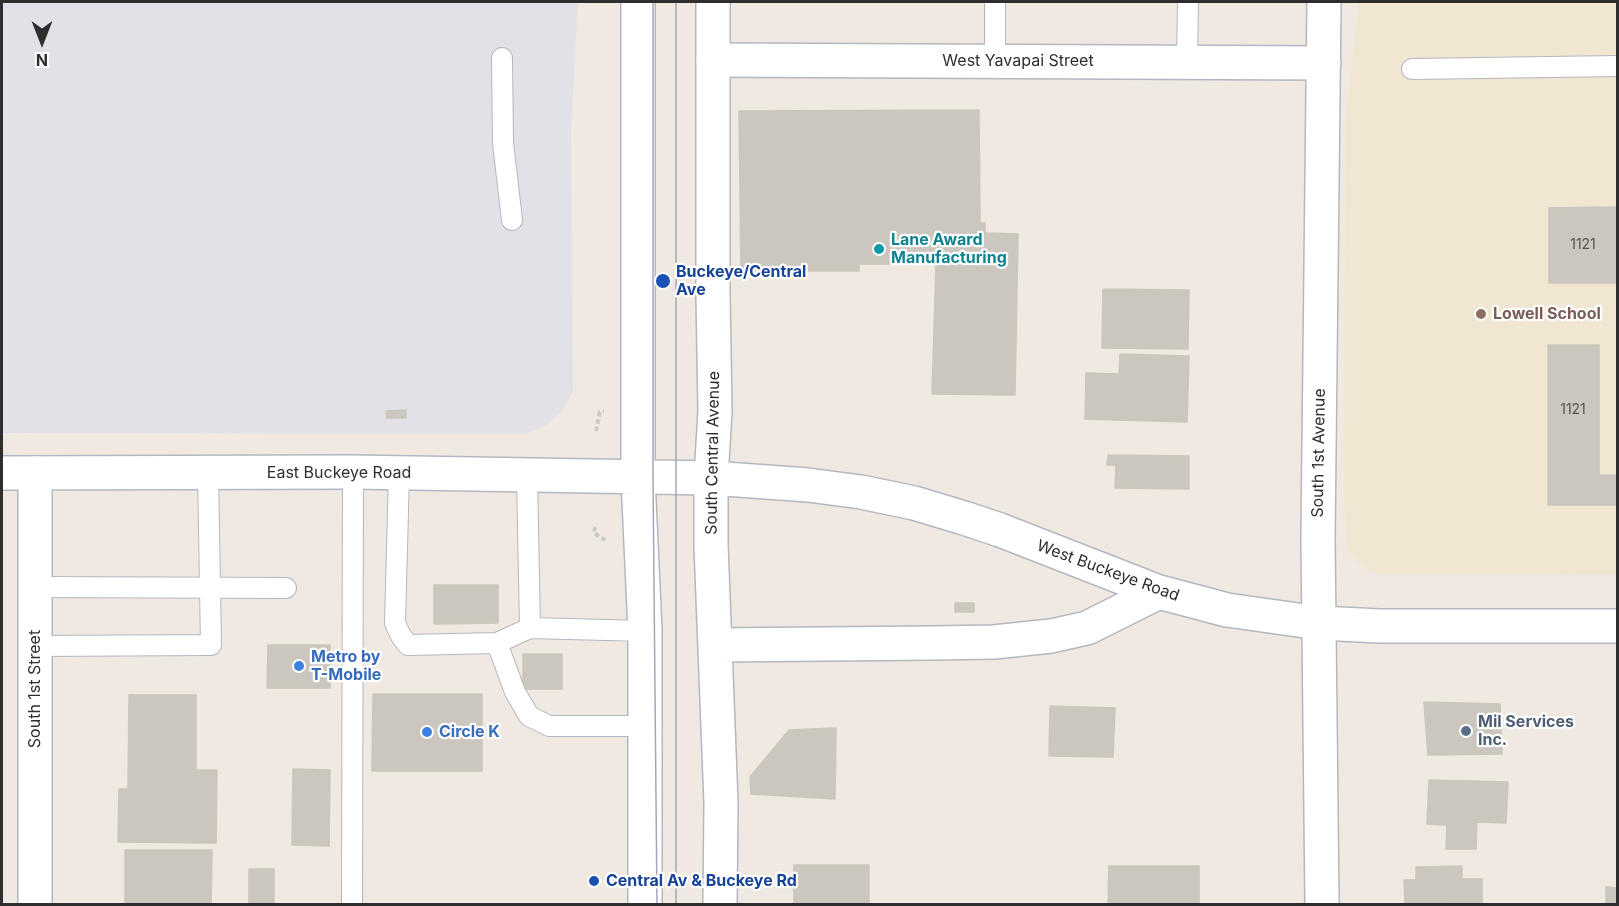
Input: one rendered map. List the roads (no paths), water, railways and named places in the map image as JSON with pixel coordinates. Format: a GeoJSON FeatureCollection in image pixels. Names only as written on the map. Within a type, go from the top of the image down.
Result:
{"type":"FeatureCollection","features":[{"type":"Feature","properties":{"kind":"main road"},"geometry":{"type":"LineString","coordinates":[[638,2],[638,478],[645,631],[645,904]]}},
{"type":"Feature","properties":{"kind":"main road","name":"South Central Avenue"},"geometry":{"type":"LineString","coordinates":[[713,2],[715,411],[711,478],[711,545],[721,803],[720,904]]}},
{"type":"Feature","properties":{"kind":"main road","name":"South 1st Avenue"},"geometry":{"type":"LineString","coordinates":[[1322,904],[1318,538],[1324,2]]}},
{"type":"Feature","properties":{"kind":"main road","name":"West Yavapai Street"},"geometry":{"type":"LineString","coordinates":[[713,60],[1324,63]]}},
{"type":"Feature","properties":{"kind":"main road","name":"East Buckeye Road"},"geometry":{"type":"LineString","coordinates":[[2,473],[353,472],[676,478]]}},
{"type":"Feature","properties":{"kind":"main road","name":"South 1st Street"},"geometry":{"type":"LineString","coordinates":[[35,473],[35,904]]}},
{"type":"Feature","properties":{"kind":"main road","name":"West Buckeye Road"},"geometry":{"type":"LineString","coordinates":[[676,478],[711,478],[818,486],[914,503],[992,527],[1159,592],[1227,610],[1319,623],[1380,626],[1617,626]]}},
{"type":"Feature","properties":{"kind":"main road"},"geometry":{"type":"LineString","coordinates":[[715,645],[994,642],[1051,636],[1087,628],[1159,592]]}},
{"type":"Feature","properties":{"kind":"lane"},"geometry":{"type":"LineString","coordinates":[[995,2],[995,61]]}},
{"type":"Feature","properties":{"kind":"lane"},"geometry":{"type":"LineString","coordinates":[[1187,62],[1188,2]]}},
{"type":"Feature","properties":{"kind":"lane"},"geometry":{"type":"LineString","coordinates":[[502,58],[503,143],[512,220]]}},
{"type":"Feature","properties":{"kind":"lane"},"geometry":{"type":"LineString","coordinates":[[1412,69],[1617,66]]}},
{"type":"Feature","properties":{"kind":"lane"},"geometry":{"type":"LineString","coordinates":[[35,646],[211,645],[208,472]]}},
{"type":"Feature","properties":{"kind":"lane"},"geometry":{"type":"LineString","coordinates":[[352,904],[353,472]]}},
{"type":"Feature","properties":{"kind":"lane"},"geometry":{"type":"LineString","coordinates":[[399,473],[395,623],[400,636],[408,645],[497,643],[530,628],[645,631]]}},
{"type":"Feature","properties":{"kind":"lane"},"geometry":{"type":"LineString","coordinates":[[527,475],[530,628]]}},
{"type":"Feature","properties":{"kind":"lane"},"geometry":{"type":"LineString","coordinates":[[35,587],[286,588]]}},
{"type":"Feature","properties":{"kind":"lane"},"geometry":{"type":"LineString","coordinates":[[497,643],[515,692],[529,716],[549,726],[646,726]]}},
{"type":"Feature","properties":{"kind":"tram line"},"geometry":{"type":"LineString","coordinates":[[653,2],[653,478],[657,904]]}},
{"type":"Feature","properties":{"kind":"tram line"},"geometry":{"type":"LineString","coordinates":[[676,2],[676,904]]}},
{"type":"Feature","properties":{"kind":"place","name":"Lane Award Manufacturing"},"geometry":{"type":"Point","coordinates":[879,249]}},
{"type":"Feature","properties":{"kind":"place","name":"Buckeye/Central Ave"},"geometry":{"type":"Point","coordinates":[663,281]}},
{"type":"Feature","properties":{"kind":"place","name":"Lowell School"},"geometry":{"type":"Point","coordinates":[1481,314]}},
{"type":"Feature","properties":{"kind":"place","name":"Metro by T-Mobile"},"geometry":{"type":"Point","coordinates":[299,666]}},
{"type":"Feature","properties":{"kind":"place","name":"Mil Services Inc."},"geometry":{"type":"Point","coordinates":[1466,731]}},
{"type":"Feature","properties":{"kind":"place","name":"Circle K"},"geometry":{"type":"Point","coordinates":[427,732]}},
{"type":"Feature","properties":{"kind":"place","name":"Central Av & Buckeye Rd"},"geometry":{"type":"Point","coordinates":[594,881]}}]}
